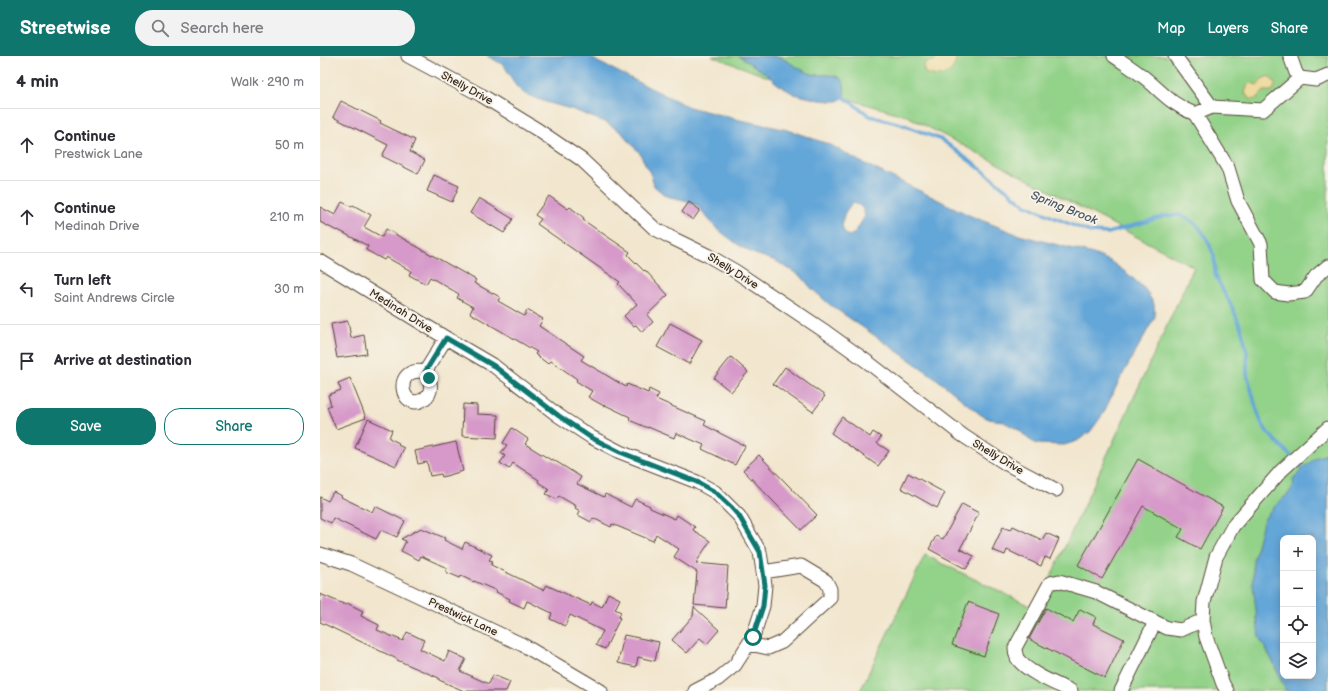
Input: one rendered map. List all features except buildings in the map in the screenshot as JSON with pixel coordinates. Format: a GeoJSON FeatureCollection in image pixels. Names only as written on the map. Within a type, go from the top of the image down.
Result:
{"type":"FeatureCollection","features":[{"type":"Feature","properties":{"kind":"street","name":"Shelly Drive"},"geometry":{"type":"LineString","coordinates":[[408,56],[480,95],[538,130],[582,160],[654,228],[735,271],[826,332],[869,363],[962,435],[1005,463],[1056,490]]}},
{"type":"Feature","properties":{"kind":"street"},"geometry":{"type":"LineString","coordinates":[[1114,56],[1146,79],[1163,95],[1183,109],[1195,114],[1228,168],[1238,201],[1261,244],[1263,280],[1275,292],[1288,294],[1305,292],[1316,276],[1328,266]]}},
{"type":"Feature","properties":{"kind":"street"},"geometry":{"type":"LineString","coordinates":[[1175,56],[1212,106]]}},
{"type":"Feature","properties":{"kind":"street"},"geometry":{"type":"LineString","coordinates":[[1290,56],[1300,78]]}},
{"type":"Feature","properties":{"kind":"street"},"geometry":{"type":"LineString","coordinates":[[1195,114],[1212,106],[1262,110],[1300,78],[1316,80],[1328,75]]}},
{"type":"Feature","properties":{"kind":"street","name":"Medinah Drive"},"geometry":{"type":"LineString","coordinates":[[320,261],[494,366],[559,416],[590,437],[620,452],[697,482],[715,492],[739,516],[756,544],[760,552],[763,572]]}},
{"type":"Feature","properties":{"kind":"street"},"geometry":{"type":"LineString","coordinates":[[425,372],[446,338]]}},
{"type":"Feature","properties":{"kind":"street"},"geometry":{"type":"LineString","coordinates":[[1227,691],[1206,637],[1204,620],[1204,602],[1208,582],[1216,557],[1232,526],[1281,471],[1328,428]]}},
{"type":"Feature","properties":{"kind":"street","name":"Prestwick Lane"},"geometry":{"type":"LineString","coordinates":[[320,554],[351,564],[523,645],[601,691]]}},
{"type":"Feature","properties":{"kind":"street"},"geometry":{"type":"LineString","coordinates":[[695,691],[718,679],[735,665],[750,644],[763,606],[765,585],[763,572],[801,566],[826,581],[830,589],[830,598],[782,642],[768,648],[750,644]]}},
{"type":"Feature","properties":{"kind":"street"},"geometry":{"type":"LineString","coordinates":[[1071,691],[1042,678],[1028,668],[1017,658],[1015,648],[1050,583],[1059,581],[1096,592],[1167,628],[1181,630],[1204,620]]}},
{"type":"Feature","properties":{"kind":"street"},"geometry":{"type":"LineString","coordinates":[[1121,691],[1155,622]]}},
{"type":"Feature","properties":{"kind":"green space"},"geometry":{"type":"Polygon","coordinates":[[[712,56],[1328,56],[1328,691],[860,691],[925,555],[1036,609],[1194,267],[907,116],[831,94],[800,89],[712,56]]]}},
{"type":"Feature","properties":{"kind":"sand"},"geometry":{"type":"Polygon","coordinates":[[[938,56],[956,56],[954,67],[946,74],[930,75],[925,73],[923,67],[926,62],[934,61],[938,56]]]}},
{"type":"Feature","properties":{"kind":"sand"},"geometry":{"type":"Polygon","coordinates":[[[1269,76],[1275,83],[1272,91],[1264,91],[1254,99],[1250,98],[1245,93],[1248,84],[1251,83],[1258,85],[1262,79],[1269,76]]]}},
{"type":"Feature","properties":{"kind":"water"},"geometry":{"type":"Polygon","coordinates":[[[487,56],[589,56],[598,62],[689,107],[788,130],[831,145],[859,161],[971,216],[1019,235],[1093,254],[1110,261],[1145,289],[1154,304],[1155,317],[1119,381],[1103,414],[1090,432],[1077,441],[1064,445],[1036,444],[1019,430],[1002,421],[989,419],[981,415],[933,376],[829,304],[811,288],[802,277],[776,261],[752,253],[737,244],[716,228],[698,206],[688,201],[666,196],[654,186],[651,175],[639,152],[621,132],[607,123],[574,110],[525,94],[516,86],[504,65],[487,56]],[[853,203],[844,215],[842,224],[845,233],[849,236],[855,233],[865,216],[861,207],[853,203]]]}},
{"type":"Feature","properties":{"kind":"water"},"geometry":{"type":"Polygon","coordinates":[[[739,56],[779,57],[812,74],[836,76],[843,82],[844,97],[838,101],[831,101],[819,100],[794,94],[739,56]]]}},
{"type":"Feature","properties":{"kind":"water"},"geometry":{"type":"Polygon","coordinates":[[[1328,454],[1328,691],[1286,691],[1281,679],[1316,679],[1316,535],[1280,535],[1280,678],[1259,637],[1253,584],[1253,561],[1263,522],[1269,512],[1289,493],[1294,485],[1293,480],[1303,468],[1317,457],[1328,454]]]}},
{"type":"Feature","properties":{"kind":"waterway","name":"Spring Brook"},"geometry":{"type":"LineString","coordinates":[[844,97],[870,116],[901,124],[942,140],[1024,204],[1090,232],[1108,233],[1165,216],[1179,215],[1188,218],[1199,227],[1208,241],[1214,256],[1215,275],[1233,309],[1242,331],[1247,352],[1247,374],[1261,422],[1268,433],[1303,468]]}},
{"type":"Feature","properties":{"kind":"route"},"geometry":{"type":"LineString","coordinates":[[429,378],[425,372],[446,338],[494,366],[559,416],[590,437],[620,452],[697,482],[715,492],[739,516],[760,552],[765,585],[763,606],[753,637]]}}]}
